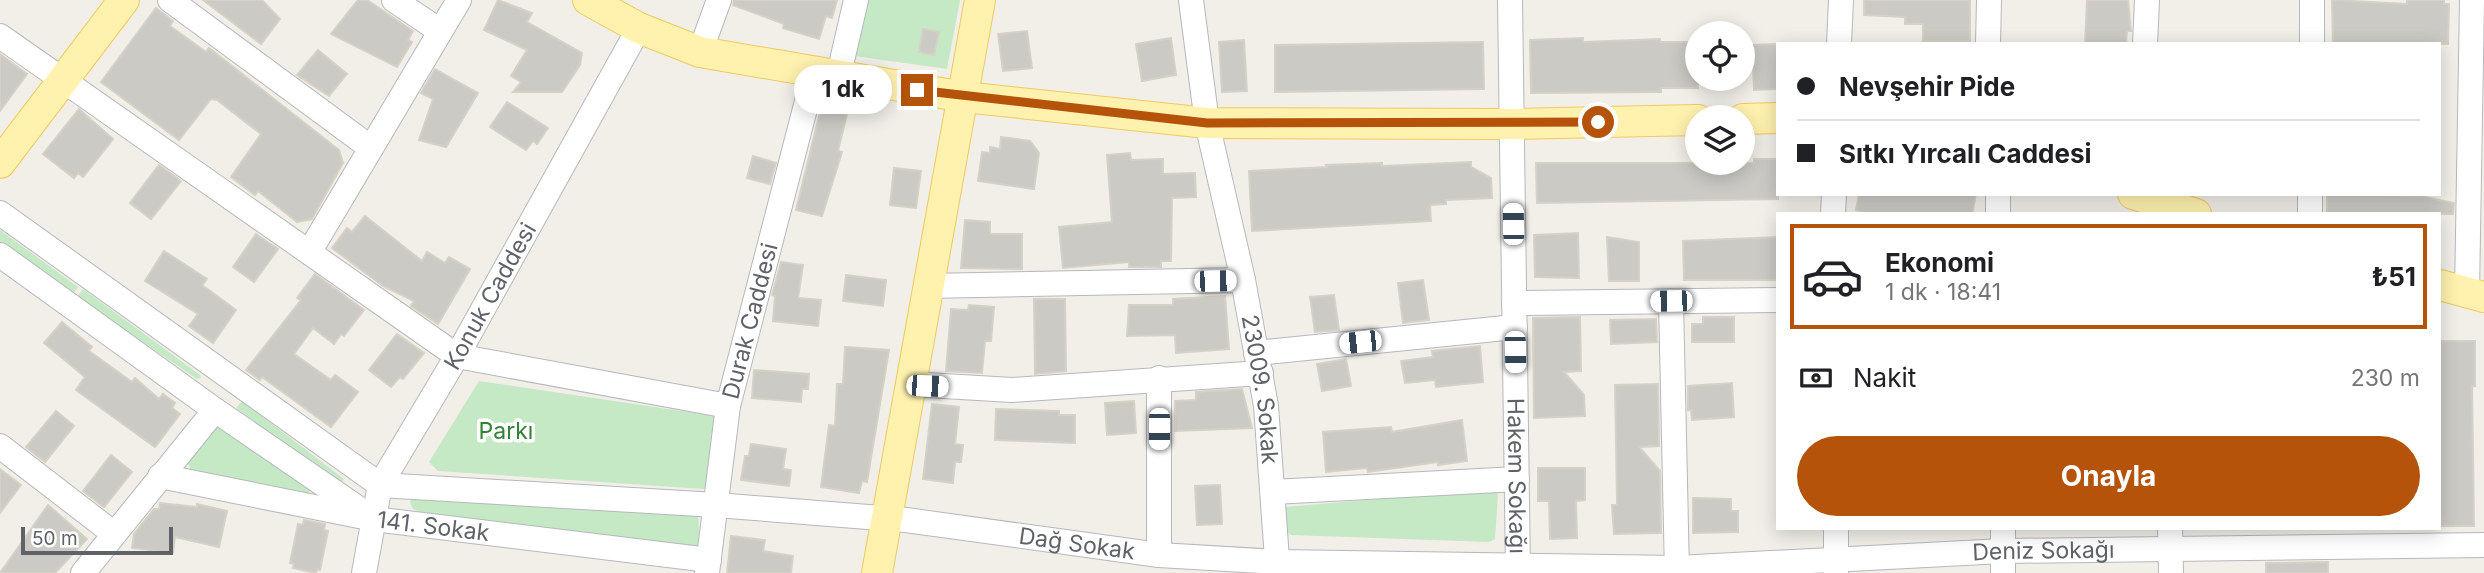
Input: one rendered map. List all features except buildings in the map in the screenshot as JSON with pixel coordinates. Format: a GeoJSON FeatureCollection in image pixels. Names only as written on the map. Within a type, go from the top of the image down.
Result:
{"type":"FeatureCollection","features":[{"type":"Feature","properties":{"kind":"main road"},"geometry":{"type":"LineString","coordinates":[[0,163],[124,0]]}},
{"type":"Feature","properties":{"kind":"main road"},"geometry":{"type":"LineString","coordinates":[[588,0],[639,28],[699,52],[826,76],[964,97],[1207,123],[1511,124],[1685,120]]}},
{"type":"Feature","properties":{"kind":"main road"},"geometry":{"type":"LineString","coordinates":[[877,573],[926,286],[964,97],[980,0]]}},
{"type":"Feature","properties":{"kind":"main road"},"geometry":{"type":"LineString","coordinates":[[1755,119],[1776,118]]}},
{"type":"Feature","properties":{"kind":"main road"},"geometry":{"type":"LineString","coordinates":[[2139,196],[2167,209],[2184,212]]}},
{"type":"Feature","properties":{"kind":"street"},"geometry":{"type":"LineString","coordinates":[[170,0],[371,148]]}},
{"type":"Feature","properties":{"kind":"street"},"geometry":{"type":"LineString","coordinates":[[394,0],[440,31]]}},
{"type":"Feature","properties":{"kind":"street"},"geometry":{"type":"LineString","coordinates":[[310,251],[459,0]]}},
{"type":"Feature","properties":{"kind":"street"},"geometry":{"type":"LineString","coordinates":[[699,52],[719,0]]}},
{"type":"Feature","properties":{"kind":"street","name":"Durak Caddesi"},"geometry":{"type":"LineString","coordinates":[[708,566],[728,406],[826,76],[856,0]]}},
{"type":"Feature","properties":{"kind":"street","name":"23009. Sokak"},"geometry":{"type":"LineString","coordinates":[[1191,0],[1207,123],[1258,363],[1273,492],[1278,568]]}},
{"type":"Feature","properties":{"kind":"street","name":"Hakem Sokağı"},"geometry":{"type":"LineString","coordinates":[[1510,0],[1518,570]]}},
{"type":"Feature","properties":{"kind":"street"},"geometry":{"type":"LineString","coordinates":[[1839,42],[1841,0]]}},
{"type":"Feature","properties":{"kind":"street"},"geometry":{"type":"LineString","coordinates":[[1988,42],[1989,0]]}},
{"type":"Feature","properties":{"kind":"street"},"geometry":{"type":"LineString","coordinates":[[2145,42],[2147,0]]}},
{"type":"Feature","properties":{"kind":"street"},"geometry":{"type":"LineString","coordinates":[[2312,0],[2312,42]]}},
{"type":"Feature","properties":{"kind":"street"},"geometry":{"type":"LineString","coordinates":[[2464,291],[2477,83],[2472,0]]}},
{"type":"Feature","properties":{"kind":"street","name":"Konuk Caddesi"},"geometry":{"type":"LineString","coordinates":[[364,573],[380,485],[457,356],[639,28]]}},
{"type":"Feature","properties":{"kind":"street"},"geometry":{"type":"LineString","coordinates":[[0,36],[457,356],[728,406]]}},
{"type":"Feature","properties":{"kind":"street"},"geometry":{"type":"LineString","coordinates":[[0,213],[380,485]]}},
{"type":"Feature","properties":{"kind":"street"},"geometry":{"type":"LineString","coordinates":[[0,255],[215,410],[374,519]]}},
{"type":"Feature","properties":{"kind":"street"},"geometry":{"type":"LineString","coordinates":[[926,286],[1242,280]]}},
{"type":"Feature","properties":{"kind":"street"},"geometry":{"type":"LineString","coordinates":[[910,384],[1012,390],[1159,378],[1258,363],[1515,315],[1671,301],[1776,300]]}},
{"type":"Feature","properties":{"kind":"street"},"geometry":{"type":"LineString","coordinates":[[1671,301],[1677,571]]}},
{"type":"Feature","properties":{"kind":"street"},"geometry":{"type":"LineString","coordinates":[[1159,378],[1159,555]]}},
{"type":"Feature","properties":{"kind":"street"},"geometry":{"type":"LineString","coordinates":[[83,573],[215,410]]}},
{"type":"Feature","properties":{"kind":"street"},"geometry":{"type":"LineString","coordinates":[[0,446],[113,533]]}},
{"type":"Feature","properties":{"kind":"street","name":"141. Sokak"},"geometry":{"type":"LineString","coordinates":[[160,475],[374,519],[708,566]]}},
{"type":"Feature","properties":{"kind":"street"},"geometry":{"type":"LineString","coordinates":[[1273,492],[1517,479]]}},
{"type":"Feature","properties":{"kind":"street","name":"Dağ Sokak"},"geometry":{"type":"LineString","coordinates":[[380,485],[716,505],[888,519],[1278,568],[1518,570]]}},
{"type":"Feature","properties":{"kind":"street"},"geometry":{"type":"LineString","coordinates":[[1836,530],[1842,569]]}},
{"type":"Feature","properties":{"kind":"street","name":"Deniz Sokağı"},"geometry":{"type":"LineString","coordinates":[[1518,570],[1842,569],[2003,551],[2170,538],[2330,537],[2484,545]]}},
{"type":"Feature","properties":{"kind":"street"},"geometry":{"type":"LineString","coordinates":[[2170,538],[2171,573]]}},
{"type":"Feature","properties":{"kind":"green space"},"geometry":{"type":"Polygon","coordinates":[[[866,0],[960,0],[947,69],[855,56],[866,0]]]}},
{"type":"Feature","properties":{"kind":"green space"},"geometry":{"type":"Polygon","coordinates":[[[0,230],[78,287],[72,295],[0,242],[0,230]]]}},
{"type":"Feature","properties":{"kind":"green space"},"geometry":{"type":"Polygon","coordinates":[[[83,289],[201,378],[197,379],[77,297],[83,289]]]}},
{"type":"Feature","properties":{"kind":"green space","name":"Parkı"},"geometry":{"type":"Polygon","coordinates":[[[479,381],[715,416],[708,486],[704,489],[438,471],[429,462],[479,381]]]}},
{"type":"Feature","properties":{"kind":"green space"},"geometry":{"type":"Polygon","coordinates":[[[242,401],[344,479],[339,486],[236,408],[242,401]]]}},
{"type":"Feature","properties":{"kind":"green space"},"geometry":{"type":"Polygon","coordinates":[[[218,424],[311,488],[308,495],[192,472],[187,462],[218,424]]]}},
{"type":"Feature","properties":{"kind":"green space"},"geometry":{"type":"Polygon","coordinates":[[[1493,489],[1498,495],[1495,539],[1489,542],[1291,535],[1284,529],[1285,507],[1493,489]]]}},
{"type":"Feature","properties":{"kind":"green space"},"geometry":{"type":"Polygon","coordinates":[[[412,498],[698,513],[700,541],[696,548],[688,550],[421,512],[413,509],[410,502],[412,498]]]}},
{"type":"Feature","properties":{"kind":"route"},"geometry":{"type":"LineString","coordinates":[[917,90],[1207,123],[1598,122]]}}]}
